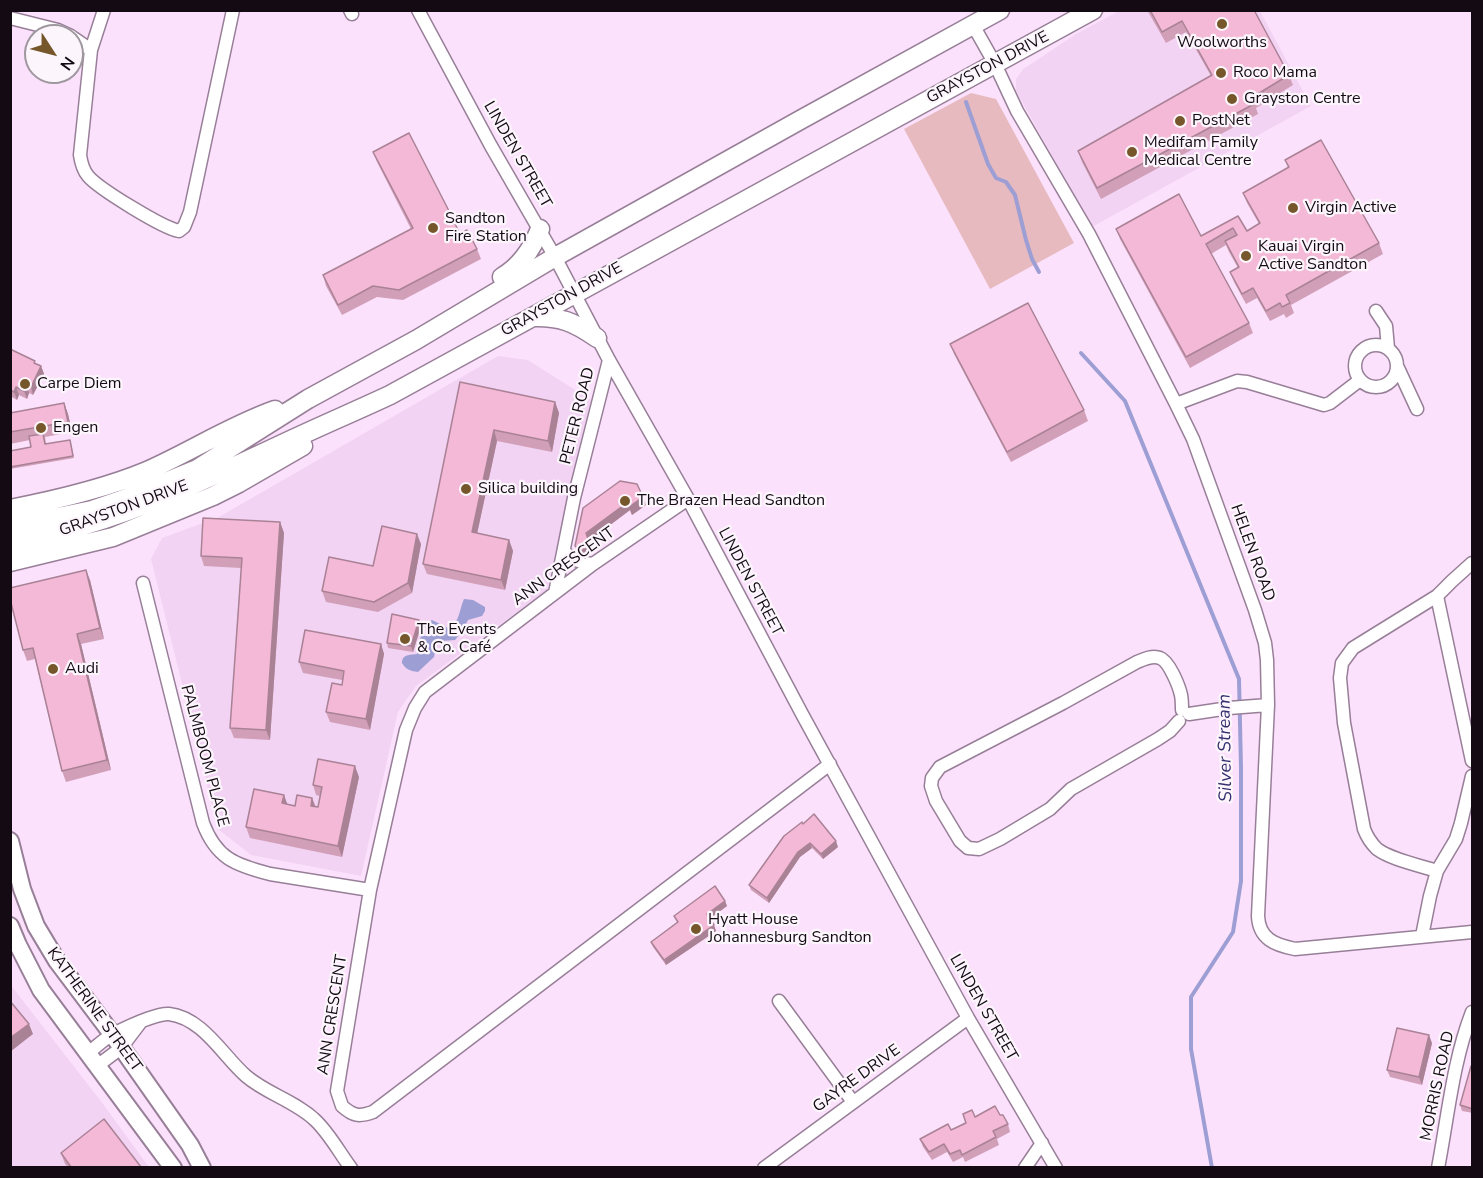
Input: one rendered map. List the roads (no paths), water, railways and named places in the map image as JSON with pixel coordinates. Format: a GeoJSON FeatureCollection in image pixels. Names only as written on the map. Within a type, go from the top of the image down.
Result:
{"type":"FeatureCollection","features":[{"type":"Feature","properties":{"kind":"main road","name":"GRAYSTON DRIVE"},"geometry":{"type":"LineString","coordinates":[[10,528],[92,510],[197,469],[308,399],[416,340],[555,257],[1000,10]]}},
{"type":"Feature","properties":{"kind":"main road","name":"GRAYSTON DRIVE"},"geometry":{"type":"LineString","coordinates":[[11,557],[27,542],[110,518],[168,495],[390,395],[1093,10]]}},
{"type":"Feature","properties":{"kind":"main road"},"geometry":{"type":"LineString","coordinates":[[416,340],[464,302],[510,273],[534,245],[540,229]]}},
{"type":"Feature","properties":{"kind":"main road"},"geometry":{"type":"LineString","coordinates":[[531,317],[549,316],[566,320],[597,338]]}},
{"type":"Feature","properties":{"kind":"main road"},"geometry":{"type":"LineString","coordinates":[[11,557],[109,539],[213,496],[390,395]]}},
{"type":"Feature","properties":{"kind":"main road"},"geometry":{"type":"LineString","coordinates":[[11,509],[71,495],[145,472],[231,428],[263,414],[308,399]]}},
{"type":"Feature","properties":{"kind":"main road","name":"KATHERINE STREET"},"geometry":{"type":"LineString","coordinates":[[10,841],[22,889],[36,926],[57,961],[117,1041],[202,1167]]}},
{"type":"Feature","properties":{"kind":"main road","name":"KATHERINE STREET"},"geometry":{"type":"LineString","coordinates":[[10,926],[41,990],[173,1167]]}},
{"type":"Feature","properties":{"kind":"street"},"geometry":{"type":"LineString","coordinates":[[104,10],[91,50],[80,155],[85,172],[95,182],[133,208],[179,231],[184,227],[190,212],[233,10]]}},
{"type":"Feature","properties":{"kind":"street","name":"LINDEN STREET"},"geometry":{"type":"LineString","coordinates":[[418,10],[688,500],[968,1018],[1056,1167]]}},
{"type":"Feature","properties":{"kind":"street"},"geometry":{"type":"LineString","coordinates":[[10,18],[34,24]]}},
{"type":"Feature","properties":{"kind":"street","name":"HELEN ROAD"},"geometry":{"type":"LineString","coordinates":[[973,26],[1017,111],[1089,234],[1193,439],[1259,621],[1267,660],[1268,705],[1258,916],[1260,930],[1274,943],[1295,950],[1473,932]]}},
{"type":"Feature","properties":{"kind":"street"},"geometry":{"type":"LineString","coordinates":[[84,45],[91,50]]}},
{"type":"Feature","properties":{"kind":"street"},"geometry":{"type":"LineString","coordinates":[[1376,311],[1386,326],[1388,348]]}},
{"type":"Feature","properties":{"kind":"street"},"geometry":{"type":"LineString","coordinates":[[1398,368],[1389,383],[1382,387],[1373,387],[1360,380],[1355,370],[1355,363],[1364,348],[1376,344],[1388,348],[1397,359],[1398,368],[1417,409]]}},
{"type":"Feature","properties":{"kind":"street","name":"PETER ROAD"},"geometry":{"type":"LineString","coordinates":[[555,593],[574,498],[609,360]]}},
{"type":"Feature","properties":{"kind":"street"},"geometry":{"type":"LineString","coordinates":[[1176,404],[1229,383],[1247,381],[1324,405],[1330,404],[1360,380]]}},
{"type":"Feature","properties":{"kind":"street","name":"ANN CRESCENT"},"geometry":{"type":"LineString","coordinates":[[688,500],[593,564],[425,692],[415,708],[406,730],[370,890],[337,1091],[342,1106],[353,1114],[363,1116],[373,1112],[830,764]]}},
{"type":"Feature","properties":{"kind":"street"},"geometry":{"type":"LineString","coordinates":[[564,550],[568,556],[579,562],[593,564]]}},
{"type":"Feature","properties":{"kind":"street"},"geometry":{"type":"LineString","coordinates":[[1437,871],[1384,853],[1368,838],[1364,829],[1344,723],[1340,673],[1342,663],[1353,648],[1437,596],[1473,563]]}},
{"type":"Feature","properties":{"kind":"street","name":"PALMBOOM PLACE"},"geometry":{"type":"LineString","coordinates":[[142,583],[203,823],[211,842],[239,865],[255,870],[370,890]]}},
{"type":"Feature","properties":{"kind":"street"},"geometry":{"type":"LineString","coordinates":[[1437,596],[1473,761]]}},
{"type":"Feature","properties":{"kind":"street"},"geometry":{"type":"LineString","coordinates":[[1183,715],[1181,695],[1165,661],[1157,657],[1144,659],[940,766],[932,778],[931,786],[936,801],[960,841],[968,848],[979,849],[1050,809],[1071,789],[1158,739],[1170,731],[1183,715],[1268,705]]}},
{"type":"Feature","properties":{"kind":"street"},"geometry":{"type":"LineString","coordinates":[[1422,936],[1437,871],[1456,839],[1473,776]]}},
{"type":"Feature","properties":{"kind":"street"},"geometry":{"type":"LineString","coordinates":[[779,1001],[853,1102]]}},
{"type":"Feature","properties":{"kind":"street","name":"MORRIS ROAD"},"geometry":{"type":"LineString","coordinates":[[1439,1167],[1457,1063],[1466,1028],[1473,1012]]}},
{"type":"Feature","properties":{"kind":"street"},"geometry":{"type":"LineString","coordinates":[[93,1060],[141,1022],[158,1015],[170,1014],[186,1020],[201,1029],[245,1075],[318,1122],[351,1167]]}},
{"type":"Feature","properties":{"kind":"street","name":"GAYRE DRIVE"},"geometry":{"type":"LineString","coordinates":[[764,1167],[968,1018]]}},
{"type":"Feature","properties":{"kind":"street"},"geometry":{"type":"LineString","coordinates":[[1025,1167],[1042,1143]]}},
{"type":"Feature","properties":{"kind":"water"},"geometry":{"type":"Polygon","coordinates":[[[464,599],[473,600],[485,607],[482,616],[468,620],[455,640],[437,643],[434,657],[418,672],[405,667],[402,663],[403,658],[417,654],[421,636],[428,636],[430,628],[424,625],[432,620],[448,628],[452,626],[457,620],[464,599]]]}},
{"type":"Feature","properties":{"kind":"waterway","name":"Silver Stream"},"geometry":{"type":"LineString","coordinates":[[966,102],[988,164],[996,178],[1006,182],[1015,195],[1026,240],[1039,272]]}},
{"type":"Feature","properties":{"kind":"waterway","name":"Silver Stream"},"geometry":{"type":"LineString","coordinates":[[1081,353],[1125,401],[1239,679],[1241,881],[1233,932],[1191,997],[1191,1049],[1212,1168]]}},
{"type":"Feature","properties":{"kind":"place","name":"Woolworths"},"geometry":{"type":"Point","coordinates":[1222,24]}},
{"type":"Feature","properties":{"kind":"place","name":"Roco Mama"},"geometry":{"type":"Point","coordinates":[1221,73]}},
{"type":"Feature","properties":{"kind":"place","name":"Grayston Centre"},"geometry":{"type":"Point","coordinates":[1232,99]}},
{"type":"Feature","properties":{"kind":"place","name":"PostNet"},"geometry":{"type":"Point","coordinates":[1180,121]}},
{"type":"Feature","properties":{"kind":"place","name":"Medifam Family Medical Centre"},"geometry":{"type":"Point","coordinates":[1132,152]}},
{"type":"Feature","properties":{"kind":"place","name":"Virgin Active"},"geometry":{"type":"Point","coordinates":[1293,208]}},
{"type":"Feature","properties":{"kind":"place","name":"Sandton Fire Station"},"geometry":{"type":"Point","coordinates":[433,228]}},
{"type":"Feature","properties":{"kind":"place","name":"Kauai Virgin Active Sandton"},"geometry":{"type":"Point","coordinates":[1246,256]}},
{"type":"Feature","properties":{"kind":"place","name":"Carpe Diem"},"geometry":{"type":"Point","coordinates":[25,384]}},
{"type":"Feature","properties":{"kind":"place","name":"Engen"},"geometry":{"type":"Point","coordinates":[41,428]}},
{"type":"Feature","properties":{"kind":"place","name":"Silica building"},"geometry":{"type":"Point","coordinates":[466,489]}},
{"type":"Feature","properties":{"kind":"place","name":"The Brazen Head Sandton"},"geometry":{"type":"Point","coordinates":[625,501]}},
{"type":"Feature","properties":{"kind":"place","name":"The Events & Co. Café"},"geometry":{"type":"Point","coordinates":[405,639]}},
{"type":"Feature","properties":{"kind":"place","name":"Audi"},"geometry":{"type":"Point","coordinates":[53,669]}},
{"type":"Feature","properties":{"kind":"place","name":"Hyatt House Johannesburg Sandton"},"geometry":{"type":"Point","coordinates":[696,929]}}]}
